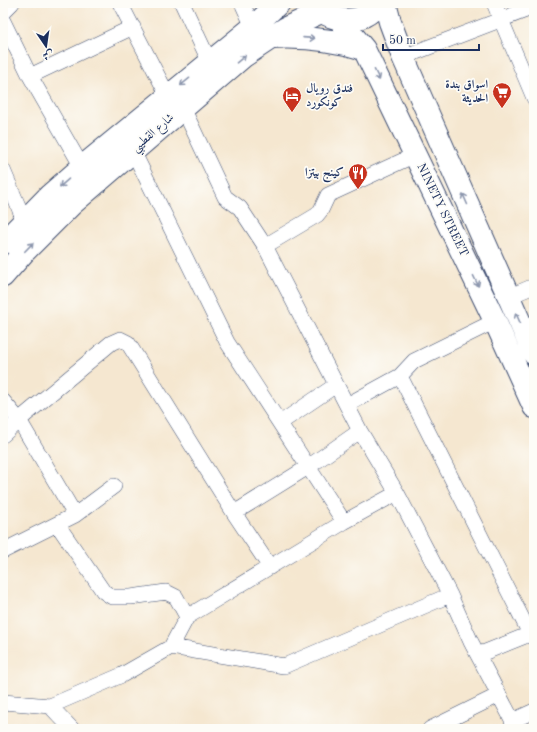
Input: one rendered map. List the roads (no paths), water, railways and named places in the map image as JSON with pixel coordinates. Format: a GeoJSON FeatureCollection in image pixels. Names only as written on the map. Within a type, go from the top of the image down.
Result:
{"type":"FeatureCollection","features":[{"type":"Feature","properties":{"kind":"main road","name":"شارع القطيبي"},"geometry":{"type":"LineString","coordinates":[[3,243],[50,195],[82,168],[176,102],[214,70],[244,56],[279,3]]}},
{"type":"Feature","properties":{"kind":"main road","name":"شارع القطيبي"},"geometry":{"type":"LineString","coordinates":[[261,32],[286,28],[324,12],[353,20],[366,15],[378,3]]}},
{"type":"Feature","properties":{"kind":"main road","name":"NINETY STREET"},"geometry":{"type":"LineString","coordinates":[[386,3],[390,22],[403,57],[534,354]]}},
{"type":"Feature","properties":{"kind":"main road","name":"NINETY STREET"},"geometry":{"type":"LineString","coordinates":[[324,12],[364,49],[495,321],[534,407]]}},
{"type":"Feature","properties":{"kind":"main road"},"geometry":{"type":"LineString","coordinates":[[261,32],[289,37],[327,39],[364,49]]}},
{"type":"Feature","properties":{"kind":"main road","name":"شارع القطيبي"},"geometry":{"type":"LineString","coordinates":[[3,276],[50,225],[93,185],[133,151],[176,102]]}},
{"type":"Feature","properties":{"kind":"street"},"geometry":{"type":"LineString","coordinates":[[3,12],[12,3]]}},
{"type":"Feature","properties":{"kind":"street"},"geometry":{"type":"LineString","coordinates":[[120,3],[176,102],[225,197],[240,208],[265,246],[346,405],[397,493],[450,595],[478,655],[514,725],[534,711]]}},
{"type":"Feature","properties":{"kind":"street"},"geometry":{"type":"LineString","coordinates":[[182,3],[214,70]]}},
{"type":"Feature","properties":{"kind":"street"},"geometry":{"type":"LineString","coordinates":[[242,3],[261,32]]}},
{"type":"Feature","properties":{"kind":"street"},"geometry":{"type":"LineString","coordinates":[[494,3],[534,98]]}},
{"type":"Feature","properties":{"kind":"street"},"geometry":{"type":"LineString","coordinates":[[403,57],[501,21],[534,7]]}},
{"type":"Feature","properties":{"kind":"street"},"geometry":{"type":"LineString","coordinates":[[3,22],[30,76],[82,168]]}},
{"type":"Feature","properties":{"kind":"street"},"geometry":{"type":"LineString","coordinates":[[30,76],[133,27]]}},
{"type":"Feature","properties":{"kind":"street"},"geometry":{"type":"LineString","coordinates":[[133,151],[227,342],[344,522]]}},
{"type":"Feature","properties":{"kind":"street"},"geometry":{"type":"LineString","coordinates":[[265,246],[317,215],[328,195],[415,155]]}},
{"type":"Feature","properties":{"kind":"street"},"geometry":{"type":"LineString","coordinates":[[3,170],[24,220]]}},
{"type":"Feature","properties":{"kind":"street"},"geometry":{"type":"LineString","coordinates":[[508,297],[534,286]]}},
{"type":"Feature","properties":{"kind":"street"},"geometry":{"type":"LineString","coordinates":[[346,405],[400,376],[414,361],[495,321]]}},
{"type":"Feature","properties":{"kind":"street"},"geometry":{"type":"LineString","coordinates":[[3,435],[111,343],[120,339],[128,343],[234,513],[270,567]]}},
{"type":"Feature","properties":{"kind":"street"},"geometry":{"type":"LineString","coordinates":[[400,376],[532,635],[478,655]]}},
{"type":"Feature","properties":{"kind":"street"},"geometry":{"type":"LineString","coordinates":[[280,423],[336,385]]}},
{"type":"Feature","properties":{"kind":"street"},"geometry":{"type":"LineString","coordinates":[[3,401],[19,420],[75,515]]}},
{"type":"Feature","properties":{"kind":"street"},"geometry":{"type":"LineString","coordinates":[[234,513],[308,467],[360,431]]}},
{"type":"Feature","properties":{"kind":"street"},"geometry":{"type":"LineString","coordinates":[[3,551],[75,515],[114,486]]}},
{"type":"Feature","properties":{"kind":"street"},"geometry":{"type":"LineString","coordinates":[[3,702],[50,706],[122,675],[172,647],[187,617],[344,522],[397,493]]}},
{"type":"Feature","properties":{"kind":"street"},"geometry":{"type":"LineString","coordinates":[[57,524],[102,591],[112,597],[131,597],[166,592],[176,597],[187,617]]}},
{"type":"Feature","properties":{"kind":"street"},"geometry":{"type":"LineString","coordinates":[[172,647],[284,666],[450,595]]}},
{"type":"Feature","properties":{"kind":"street"},"geometry":{"type":"LineString","coordinates":[[430,729],[499,695]]}},
{"type":"Feature","properties":{"kind":"street"},"geometry":{"type":"LineString","coordinates":[[50,706],[72,729]]}},
{"type":"Feature","properties":{"kind":"place","name":"اسواق بندة الحديثة"},"geometry":{"type":"Point","coordinates":[502,109]}},
{"type":"Feature","properties":{"kind":"place","name":"فندق رويال كونكورد"},"geometry":{"type":"Point","coordinates":[292,113]}},
{"type":"Feature","properties":{"kind":"place","name":"كينج بيتزا"},"geometry":{"type":"Point","coordinates":[358,190]}}]}
